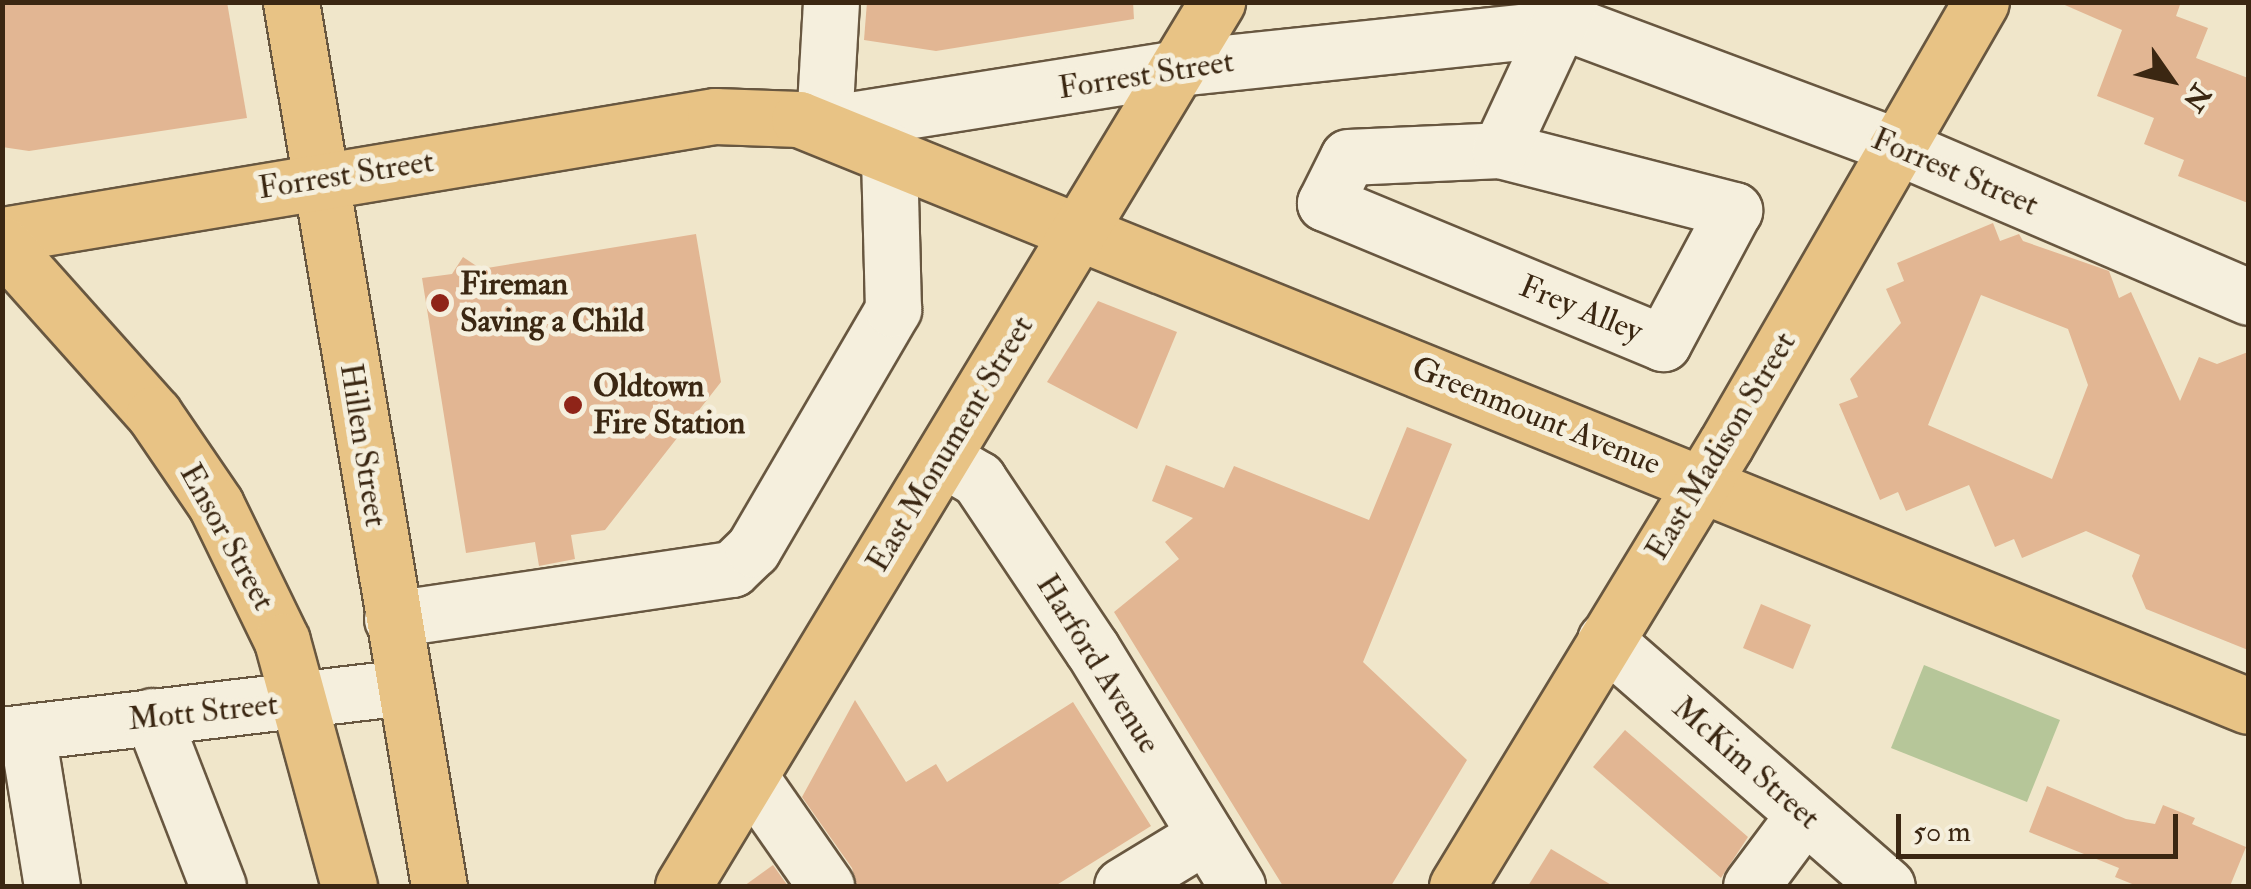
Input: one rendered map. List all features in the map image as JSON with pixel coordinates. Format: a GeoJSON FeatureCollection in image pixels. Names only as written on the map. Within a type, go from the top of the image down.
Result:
{"type":"FeatureCollection","features":[{"type":"Feature","properties":{"kind":"main road","name":"Hillen Street"},"geometry":{"type":"LineString","coordinates":[[290,2],[439,886]]}},
{"type":"Feature","properties":{"kind":"main road","name":"East Monument Street"},"geometry":{"type":"LineString","coordinates":[[683,886],[1217,2]]}},
{"type":"Feature","properties":{"kind":"main road","name":"East Madison Street"},"geometry":{"type":"LineString","coordinates":[[1457,886],[1700,483],[1981,2]]}},
{"type":"Feature","properties":{"kind":"main road","name":"Forrest Street"},"geometry":{"type":"LineString","coordinates":[[2,235],[320,177],[715,116],[773,114],[824,124]]}},
{"type":"Feature","properties":{"kind":"main road","name":"Greenmount Avenue"},"geometry":{"type":"LineString","coordinates":[[824,124],[2248,706]]}},
{"type":"Feature","properties":{"kind":"main road","name":"Ensor Street"},"geometry":{"type":"LineString","coordinates":[[2,244],[116,368],[190,464],[256,580],[301,702],[350,886]]}},
{"type":"Feature","properties":{"kind":"street"},"geometry":{"type":"LineString","coordinates":[[824,124],[830,2]]}},
{"type":"Feature","properties":{"kind":"street"},"geometry":{"type":"LineString","coordinates":[[1500,150],[1562,13]]}},
{"type":"Feature","properties":{"kind":"street","name":"Forrest Street"},"geometry":{"type":"LineString","coordinates":[[824,124],[1562,13],[1894,145],[2248,297]]}},
{"type":"Feature","properties":{"kind":"street","name":"Frey Alley"},"geometry":{"type":"LineString","coordinates":[[1500,150],[1734,210],[1663,344],[1325,204],[1348,157],[1500,150]]}},
{"type":"Feature","properties":{"kind":"street"},"geometry":{"type":"LineString","coordinates":[[392,618],[732,569],[754,549],[893,309],[888,151]]}},
{"type":"Feature","properties":{"kind":"street","name":"Harford Avenue"},"geometry":{"type":"LineString","coordinates":[[942,458],[978,478],[1237,886]]}},
{"type":"Feature","properties":{"kind":"street","name":"McKim Street"},"geometry":{"type":"LineString","coordinates":[[1605,640],[1887,886]]}},
{"type":"Feature","properties":{"kind":"street","name":"Mott Street"},"geometry":{"type":"LineString","coordinates":[[15,734],[403,687]]}},
{"type":"Feature","properties":{"kind":"street"},"geometry":{"type":"LineString","coordinates":[[152,716],[218,886]]}},
{"type":"Feature","properties":{"kind":"street"},"geometry":{"type":"LineString","coordinates":[[15,734],[52,886]]}},
{"type":"Feature","properties":{"kind":"street"},"geometry":{"type":"LineString","coordinates":[[750,776],[826,886]]}},
{"type":"Feature","properties":{"kind":"street"},"geometry":{"type":"LineString","coordinates":[[1751,886],[1804,815]]}},
{"type":"Feature","properties":{"kind":"street"},"geometry":{"type":"LineString","coordinates":[[1122,886],[1206,835]]}},
{"type":"Feature","properties":{"kind":"green space"},"geometry":{"type":"Polygon","coordinates":[[[1924,665],[2060,720],[2027,802],[1891,748],[1924,665]]]}},
{"type":"Feature","properties":{"kind":"building"},"geometry":{"type":"Polygon","coordinates":[[[2,2],[227,2],[247,118],[29,151],[2,147],[2,2]]]}},
{"type":"Feature","properties":{"kind":"building"},"geometry":{"type":"Polygon","coordinates":[[[867,2],[1133,2],[1134,19],[936,51],[864,40],[867,2]]]}},
{"type":"Feature","properties":{"kind":"building"},"geometry":{"type":"Polygon","coordinates":[[[2058,2],[2181,2],[2176,16],[2208,28],[2196,58],[2248,78],[2248,203],[2178,176],[2184,160],[2144,144],[2154,118],[2097,96],[2122,30],[2058,2]]]}},
{"type":"Feature","properties":{"kind":"building"},"geometry":{"type":"Polygon","coordinates":[[[1993,223],[2000,241],[2019,234],[2023,241],[2109,271],[2119,298],[2131,292],[2180,401],[2199,357],[2217,364],[2248,352],[2248,650],[2146,609],[2132,576],[2140,555],[2086,531],[2022,558],[2014,539],[1995,547],[1969,485],[1906,511],[1898,492],[1880,500],[1839,404],[1858,397],[1850,379],[1901,323],[1886,289],[1904,281],[1897,263],[1993,223]],[[1981,295],[1928,425],[2052,479],[2088,385],[2068,329],[1981,295]]]}},
{"type":"Feature","properties":{"kind":"building","name":"Oldtown Fire Station"},"geometry":{"type":"Polygon","coordinates":[[[696,234],[721,382],[605,530],[571,535],[575,559],[539,566],[535,542],[466,553],[422,278],[452,274],[463,257],[481,269],[696,234]]]}},
{"type":"Feature","properties":{"kind":"building"},"geometry":{"type":"Polygon","coordinates":[[[1098,301],[1177,332],[1137,429],[1047,382],[1098,301]]]}},
{"type":"Feature","properties":{"kind":"building"},"geometry":{"type":"Polygon","coordinates":[[[1407,427],[1452,444],[1363,662],[1467,760],[1391,886],[1283,886],[1114,612],[1179,559],[1165,542],[1193,518],[1152,501],[1166,465],[1224,488],[1234,466],[1369,520],[1407,427]]]}},
{"type":"Feature","properties":{"kind":"building"},"geometry":{"type":"Polygon","coordinates":[[[1761,604],[1811,625],[1793,669],[1743,648],[1761,604]]]}},
{"type":"Feature","properties":{"kind":"building"},"geometry":{"type":"Polygon","coordinates":[[[855,700],[906,782],[936,764],[947,782],[1073,702],[1151,826],[1055,886],[857,886],[852,868],[802,797],[855,700]]]}},
{"type":"Feature","properties":{"kind":"building"},"geometry":{"type":"Polygon","coordinates":[[[1625,730],[1748,837],[1721,878],[1593,767],[1625,730]]]}},
{"type":"Feature","properties":{"kind":"building"},"geometry":{"type":"Polygon","coordinates":[[[2047,786],[2126,819],[2155,824],[2163,805],[2195,818],[2192,824],[2246,847],[2230,886],[2137,886],[2115,877],[2119,868],[2029,832],[2047,786]]]}},
{"type":"Feature","properties":{"kind":"building"},"geometry":{"type":"Polygon","coordinates":[[[1551,849],[1613,886],[1528,886],[1551,849]]]}},
{"type":"Feature","properties":{"kind":"building"},"geometry":{"type":"Polygon","coordinates":[[[773,865],[788,886],[744,886],[773,865]]]}},
{"type":"Feature","properties":{"kind":"place","name":"Fireman Saving a Child"},"geometry":{"type":"Point","coordinates":[440,303]}},
{"type":"Feature","properties":{"kind":"place","name":"Oldtown Fire Station"},"geometry":{"type":"Point","coordinates":[573,405]}}]}
